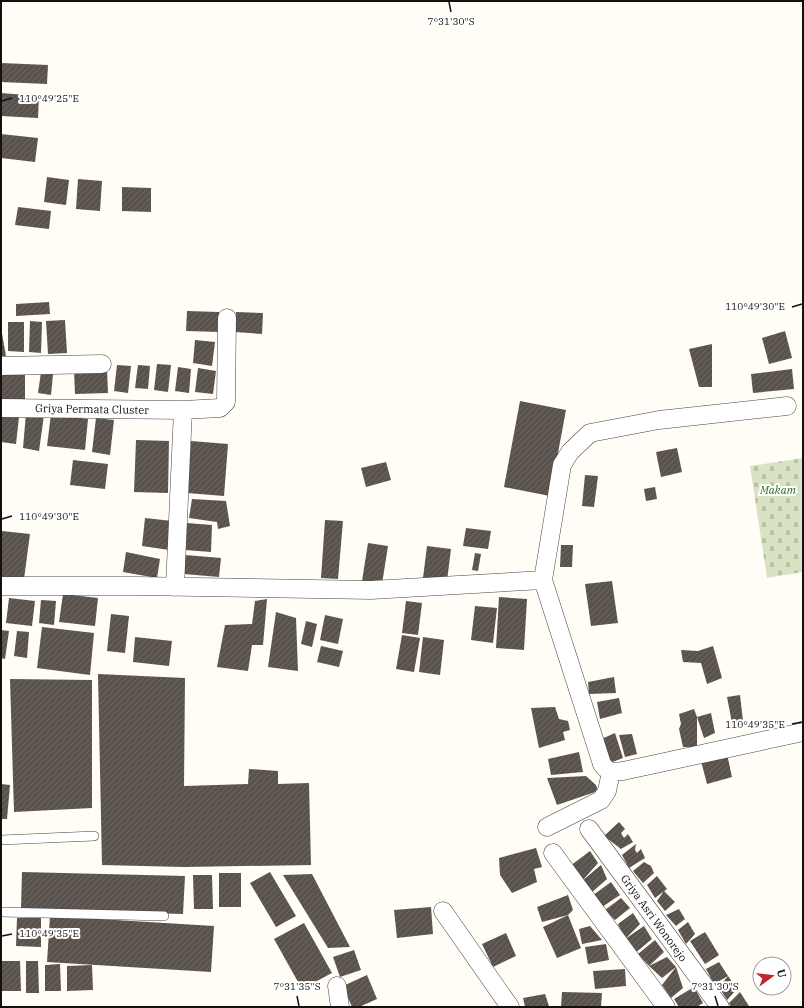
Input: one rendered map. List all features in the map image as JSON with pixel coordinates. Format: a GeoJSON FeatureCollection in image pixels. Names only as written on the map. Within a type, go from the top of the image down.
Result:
{"type":"FeatureCollection","features":[{"type":"Feature","properties":{"kind":"street","name":"Griya Permata Cluster"},"geometry":{"type":"LineString","coordinates":[[1,408],[216,410],[224,406],[226,402],[227,318]]}},
{"type":"Feature","properties":{"kind":"street"},"geometry":{"type":"LineString","coordinates":[[1,366],[102,364]]}},
{"type":"Feature","properties":{"kind":"street"},"geometry":{"type":"LineString","coordinates":[[787,406],[659,420],[590,433],[570,452],[562,465],[543,580],[602,764],[611,772],[623,771],[803,732]]}},
{"type":"Feature","properties":{"kind":"street"},"geometry":{"type":"LineString","coordinates":[[175,587],[183,410]]}},
{"type":"Feature","properties":{"kind":"street"},"geometry":{"type":"LineString","coordinates":[[1,586],[371,590],[543,580]]}},
{"type":"Feature","properties":{"kind":"street"},"geometry":{"type":"LineString","coordinates":[[547,827],[601,800],[607,791],[611,772]]}},
{"type":"Feature","properties":{"kind":"street","name":"Griya Asri Wonorejo"},"geometry":{"type":"LineString","coordinates":[[589,829],[720,1007]]}},
{"type":"Feature","properties":{"kind":"street"},"geometry":{"type":"LineString","coordinates":[[552,853],[666,1007]]}},
{"type":"Feature","properties":{"kind":"street"},"geometry":{"type":"LineString","coordinates":[[443,911],[510,1007]]}},
{"type":"Feature","properties":{"kind":"street"},"geometry":{"type":"LineString","coordinates":[[336,986],[340,1007]]}},
{"type":"Feature","properties":{"kind":"lane"},"geometry":{"type":"LineString","coordinates":[[1,840],[94,836]]}},
{"type":"Feature","properties":{"kind":"lane"},"geometry":{"type":"LineString","coordinates":[[1,912],[164,916]]}},
{"type":"Feature","properties":{"kind":"green space","name":"Makam"},"geometry":{"type":"Polygon","coordinates":[[[803,458],[803,572],[767,578],[750,466],[803,458]]]}},
{"type":"Feature","properties":{"kind":"building"},"geometry":{"type":"Polygon","coordinates":[[[1,63],[48,65],[47,84],[1,82],[1,63]]]}},
{"type":"Feature","properties":{"kind":"building"},"geometry":{"type":"Polygon","coordinates":[[[1,93],[39,96],[38,118],[1,116],[1,93]]]}},
{"type":"Feature","properties":{"kind":"building"},"geometry":{"type":"Polygon","coordinates":[[[1,134],[38,138],[35,162],[1,158],[1,134]]]}},
{"type":"Feature","properties":{"kind":"building"},"geometry":{"type":"Polygon","coordinates":[[[47,177],[69,180],[66,205],[44,202],[47,177]]]}},
{"type":"Feature","properties":{"kind":"building"},"geometry":{"type":"Polygon","coordinates":[[[78,179],[102,181],[100,211],[76,209],[78,179]]]}},
{"type":"Feature","properties":{"kind":"building"},"geometry":{"type":"Polygon","coordinates":[[[122,187],[151,188],[151,212],[122,211],[122,187]]]}},
{"type":"Feature","properties":{"kind":"building"},"geometry":{"type":"Polygon","coordinates":[[[18,207],[51,211],[49,229],[15,225],[18,207]]]}},
{"type":"Feature","properties":{"kind":"building"},"geometry":{"type":"Polygon","coordinates":[[[49,302],[50,314],[16,316],[16,304],[49,302]]]}},
{"type":"Feature","properties":{"kind":"building"},"geometry":{"type":"Polygon","coordinates":[[[187,311],[219,312],[219,332],[186,331],[187,311]]]}},
{"type":"Feature","properties":{"kind":"building"},"geometry":{"type":"Polygon","coordinates":[[[236,312],[263,313],[262,334],[235,332],[236,312]]]}},
{"type":"Feature","properties":{"kind":"building"},"geometry":{"type":"Polygon","coordinates":[[[65,320],[67,353],[48,354],[46,321],[65,320]]]}},
{"type":"Feature","properties":{"kind":"building"},"geometry":{"type":"Polygon","coordinates":[[[30,321],[42,322],[41,353],[29,352],[30,321]]]}},
{"type":"Feature","properties":{"kind":"building"},"geometry":{"type":"Polygon","coordinates":[[[8,322],[24,322],[24,352],[8,351],[8,322]]]}},
{"type":"Feature","properties":{"kind":"building"},"geometry":{"type":"Polygon","coordinates":[[[1,328],[6,356],[1,356],[1,328]]]}},
{"type":"Feature","properties":{"kind":"building"},"geometry":{"type":"Polygon","coordinates":[[[785,331],[792,358],[769,364],[762,338],[785,331]]]}},
{"type":"Feature","properties":{"kind":"building"},"geometry":{"type":"Polygon","coordinates":[[[195,340],[215,342],[212,366],[193,363],[195,340]]]}},
{"type":"Feature","properties":{"kind":"building"},"geometry":{"type":"Polygon","coordinates":[[[712,344],[712,387],[699,387],[689,349],[712,344]]]}},
{"type":"Feature","properties":{"kind":"building"},"geometry":{"type":"Polygon","coordinates":[[[157,364],[171,365],[168,392],[154,390],[157,364]]]}},
{"type":"Feature","properties":{"kind":"building"},"geometry":{"type":"Polygon","coordinates":[[[117,365],[131,366],[128,393],[114,391],[117,365]]]}},
{"type":"Feature","properties":{"kind":"building"},"geometry":{"type":"Polygon","coordinates":[[[138,365],[150,366],[148,389],[135,388],[138,365]]]}},
{"type":"Feature","properties":{"kind":"building"},"geometry":{"type":"Polygon","coordinates":[[[178,367],[191,369],[189,393],[175,391],[178,367]]]}},
{"type":"Feature","properties":{"kind":"building"},"geometry":{"type":"Polygon","coordinates":[[[198,368],[216,371],[213,394],[195,392],[198,368]]]}},
{"type":"Feature","properties":{"kind":"building"},"geometry":{"type":"Polygon","coordinates":[[[107,369],[108,393],[75,394],[74,370],[107,369]]]}},
{"type":"Feature","properties":{"kind":"building"},"geometry":{"type":"Polygon","coordinates":[[[792,369],[794,389],[753,393],[751,374],[792,369]]]}},
{"type":"Feature","properties":{"kind":"building"},"geometry":{"type":"Polygon","coordinates":[[[41,372],[53,374],[51,395],[38,393],[41,372]]]}},
{"type":"Feature","properties":{"kind":"building"},"geometry":{"type":"Polygon","coordinates":[[[1,373],[25,373],[25,401],[1,401],[1,373]]]}},
{"type":"Feature","properties":{"kind":"building"},"geometry":{"type":"Polygon","coordinates":[[[520,401],[566,410],[550,496],[504,487],[520,401]]]}},
{"type":"Feature","properties":{"kind":"building"},"geometry":{"type":"Polygon","coordinates":[[[26,413],[44,415],[39,451],[23,448],[26,413]]]}},
{"type":"Feature","properties":{"kind":"building"},"geometry":{"type":"Polygon","coordinates":[[[51,414],[88,419],[85,450],[47,446],[51,414]]]}},
{"type":"Feature","properties":{"kind":"building"},"geometry":{"type":"Polygon","coordinates":[[[1,415],[19,417],[16,444],[1,442],[1,415]]]}},
{"type":"Feature","properties":{"kind":"building"},"geometry":{"type":"Polygon","coordinates":[[[96,418],[114,420],[110,455],[92,452],[96,418]]]}},
{"type":"Feature","properties":{"kind":"building"},"geometry":{"type":"Polygon","coordinates":[[[136,440],[169,441],[168,493],[134,492],[136,440]]]}},
{"type":"Feature","properties":{"kind":"building"},"geometry":{"type":"Polygon","coordinates":[[[191,441],[228,444],[224,496],[187,493],[191,441]]]}},
{"type":"Feature","properties":{"kind":"building"},"geometry":{"type":"Polygon","coordinates":[[[677,448],[682,472],[661,477],[656,452],[677,448]]]}},
{"type":"Feature","properties":{"kind":"building"},"geometry":{"type":"Polygon","coordinates":[[[73,460],[108,464],[105,489],[70,485],[73,460]]]}},
{"type":"Feature","properties":{"kind":"building"},"geometry":{"type":"Polygon","coordinates":[[[386,462],[391,480],[366,487],[361,468],[386,462]]]}},
{"type":"Feature","properties":{"kind":"building"},"geometry":{"type":"Polygon","coordinates":[[[585,475],[598,476],[594,507],[582,506],[585,475]]]}},
{"type":"Feature","properties":{"kind":"building"},"geometry":{"type":"Polygon","coordinates":[[[655,487],[657,499],[646,501],[644,489],[655,487]]]}},
{"type":"Feature","properties":{"kind":"building"},"geometry":{"type":"Polygon","coordinates":[[[192,499],[226,501],[230,526],[218,529],[217,522],[189,518],[192,499]]]}},
{"type":"Feature","properties":{"kind":"building"},"geometry":{"type":"Polygon","coordinates":[[[145,518],[172,521],[169,550],[142,546],[145,518]]]}},
{"type":"Feature","properties":{"kind":"building"},"geometry":{"type":"Polygon","coordinates":[[[325,520],[343,521],[338,579],[321,578],[325,520]]]}},
{"type":"Feature","properties":{"kind":"building"},"geometry":{"type":"Polygon","coordinates":[[[187,523],[212,525],[211,552],[185,550],[187,523]]]}},
{"type":"Feature","properties":{"kind":"building"},"geometry":{"type":"Polygon","coordinates":[[[466,528],[491,531],[488,549],[463,546],[466,528]]]}},
{"type":"Feature","properties":{"kind":"building"},"geometry":{"type":"Polygon","coordinates":[[[2,531],[30,534],[24,579],[1,577],[2,531]]]}},
{"type":"Feature","properties":{"kind":"building"},"geometry":{"type":"Polygon","coordinates":[[[368,543],[388,546],[382,584],[362,581],[368,543]]]}},
{"type":"Feature","properties":{"kind":"building"},"geometry":{"type":"Polygon","coordinates":[[[561,545],[573,545],[572,567],[560,567],[561,545]]]}},
{"type":"Feature","properties":{"kind":"building"},"geometry":{"type":"Polygon","coordinates":[[[427,546],[451,549],[447,581],[423,578],[427,546]]]}},
{"type":"Feature","properties":{"kind":"building"},"geometry":{"type":"Polygon","coordinates":[[[126,552],[160,559],[157,578],[123,572],[126,552]]]}},
{"type":"Feature","properties":{"kind":"building"},"geometry":{"type":"Polygon","coordinates":[[[475,553],[481,554],[478,571],[472,570],[475,553]]]}},
{"type":"Feature","properties":{"kind":"building"},"geometry":{"type":"Polygon","coordinates":[[[185,555],[221,558],[219,577],[184,574],[185,555]]]}},
{"type":"Feature","properties":{"kind":"building"},"geometry":{"type":"Polygon","coordinates":[[[612,581],[618,623],[591,626],[585,584],[612,581]]]}},
{"type":"Feature","properties":{"kind":"building"},"geometry":{"type":"Polygon","coordinates":[[[63,594],[98,598],[95,626],[59,622],[63,594]]]}},
{"type":"Feature","properties":{"kind":"building"},"geometry":{"type":"Polygon","coordinates":[[[499,597],[527,599],[524,650],[496,648],[499,597]]]}},
{"type":"Feature","properties":{"kind":"building"},"geometry":{"type":"Polygon","coordinates":[[[9,598],[35,601],[32,626],[6,623],[9,598]]]}},
{"type":"Feature","properties":{"kind":"building"},"geometry":{"type":"Polygon","coordinates":[[[267,599],[263,645],[252,645],[248,671],[217,667],[225,625],[252,624],[255,601],[267,599]]]}},
{"type":"Feature","properties":{"kind":"building"},"geometry":{"type":"Polygon","coordinates":[[[41,600],[56,601],[54,625],[39,623],[41,600]]]}},
{"type":"Feature","properties":{"kind":"building"},"geometry":{"type":"Polygon","coordinates":[[[406,601],[422,603],[418,635],[402,633],[406,601]]]}},
{"type":"Feature","properties":{"kind":"building"},"geometry":{"type":"Polygon","coordinates":[[[475,606],[497,608],[493,643],[471,640],[475,606]]]}},
{"type":"Feature","properties":{"kind":"building"},"geometry":{"type":"Polygon","coordinates":[[[276,612],[296,618],[298,671],[268,667],[276,612]]]}},
{"type":"Feature","properties":{"kind":"building"},"geometry":{"type":"Polygon","coordinates":[[[111,614],[129,616],[125,653],[107,651],[111,614]]]}},
{"type":"Feature","properties":{"kind":"building"},"geometry":{"type":"Polygon","coordinates":[[[325,615],[343,619],[338,644],[320,640],[325,615]]]}},
{"type":"Feature","properties":{"kind":"building"},"geometry":{"type":"Polygon","coordinates":[[[306,621],[317,624],[312,647],[301,644],[306,621]]]}},
{"type":"Feature","properties":{"kind":"building"},"geometry":{"type":"Polygon","coordinates":[[[42,627],[94,633],[90,675],[37,668],[42,627]]]}},
{"type":"Feature","properties":{"kind":"building"},"geometry":{"type":"Polygon","coordinates":[[[1,630],[9,631],[5,659],[1,658],[1,630]]]}},
{"type":"Feature","properties":{"kind":"building"},"geometry":{"type":"Polygon","coordinates":[[[17,631],[29,632],[27,658],[14,656],[17,631]]]}},
{"type":"Feature","properties":{"kind":"building"},"geometry":{"type":"Polygon","coordinates":[[[402,635],[420,638],[414,672],[396,669],[402,635]]]}},
{"type":"Feature","properties":{"kind":"building"},"geometry":{"type":"Polygon","coordinates":[[[135,637],[172,641],[169,666],[133,662],[135,637]]]}},
{"type":"Feature","properties":{"kind":"building"},"geometry":{"type":"Polygon","coordinates":[[[423,637],[444,640],[440,675],[419,672],[423,637]]]}},
{"type":"Feature","properties":{"kind":"building"},"geometry":{"type":"Polygon","coordinates":[[[321,646],[343,651],[339,667],[317,662],[321,646]]]}},
{"type":"Feature","properties":{"kind":"building"},"geometry":{"type":"Polygon","coordinates":[[[713,646],[722,678],[707,684],[701,663],[683,662],[681,650],[698,651],[713,646]]]}},
{"type":"Feature","properties":{"kind":"building"},"geometry":{"type":"Polygon","coordinates":[[[98,674],[185,678],[184,786],[248,784],[249,769],[278,771],[278,784],[309,783],[311,865],[184,867],[102,865],[98,674]]]}},
{"type":"Feature","properties":{"kind":"building"},"geometry":{"type":"Polygon","coordinates":[[[614,677],[616,693],[589,694],[588,682],[614,677]]]}},
{"type":"Feature","properties":{"kind":"building"},"geometry":{"type":"Polygon","coordinates":[[[10,679],[92,680],[92,808],[14,812],[10,679]]]}},
{"type":"Feature","properties":{"kind":"building"},"geometry":{"type":"Polygon","coordinates":[[[740,695],[743,721],[732,723],[727,697],[740,695]]]}},
{"type":"Feature","properties":{"kind":"building"},"geometry":{"type":"Polygon","coordinates":[[[619,698],[622,713],[600,719],[597,702],[619,698]]]}},
{"type":"Feature","properties":{"kind":"building"},"geometry":{"type":"Polygon","coordinates":[[[555,707],[559,719],[568,721],[570,730],[563,732],[565,740],[539,748],[531,708],[555,707]]]}},
{"type":"Feature","properties":{"kind":"building"},"geometry":{"type":"Polygon","coordinates":[[[694,709],[697,717],[697,747],[683,747],[679,729],[681,724],[679,714],[694,709]]]}},
{"type":"Feature","properties":{"kind":"building"},"geometry":{"type":"Polygon","coordinates":[[[711,713],[715,733],[704,738],[697,717],[711,713]]]}},
{"type":"Feature","properties":{"kind":"building"},"geometry":{"type":"Polygon","coordinates":[[[615,733],[623,758],[607,764],[599,740],[615,733]]]}},
{"type":"Feature","properties":{"kind":"building"},"geometry":{"type":"Polygon","coordinates":[[[632,734],[637,754],[625,757],[619,735],[632,734]]]}},
{"type":"Feature","properties":{"kind":"building"},"geometry":{"type":"Polygon","coordinates":[[[579,752],[583,772],[551,775],[548,759],[579,752]]]}},
{"type":"Feature","properties":{"kind":"building"},"geometry":{"type":"Polygon","coordinates":[[[727,754],[732,777],[707,784],[701,761],[727,754]]]}},
{"type":"Feature","properties":{"kind":"building"},"geometry":{"type":"Polygon","coordinates":[[[586,776],[596,785],[598,791],[557,805],[547,778],[586,776]]]}},
{"type":"Feature","properties":{"kind":"building"},"geometry":{"type":"Polygon","coordinates":[[[1,784],[10,785],[7,819],[1,819],[1,784]]]}},
{"type":"Feature","properties":{"kind":"building"},"geometry":{"type":"Polygon","coordinates":[[[619,822],[625,829],[621,833],[624,838],[628,834],[633,842],[621,849],[604,836],[619,822]]]}},
{"type":"Feature","properties":{"kind":"building"},"geometry":{"type":"Polygon","coordinates":[[[636,844],[635,850],[637,853],[641,849],[645,858],[629,868],[622,855],[636,844]]]}},
{"type":"Feature","properties":{"kind":"building"},"geometry":{"type":"Polygon","coordinates":[[[536,848],[542,867],[534,869],[537,882],[512,893],[500,875],[499,858],[536,848]]]}},
{"type":"Feature","properties":{"kind":"building"},"geometry":{"type":"Polygon","coordinates":[[[590,851],[598,863],[582,881],[601,865],[607,879],[591,893],[570,866],[590,851]]]}},
{"type":"Feature","properties":{"kind":"building"},"geometry":{"type":"Polygon","coordinates":[[[644,862],[651,866],[654,873],[643,883],[633,871],[644,862]]]}},
{"type":"Feature","properties":{"kind":"building"},"geometry":{"type":"Polygon","coordinates":[[[22,872],[185,876],[183,914],[21,909],[22,872]]]}},
{"type":"Feature","properties":{"kind":"building"},"geometry":{"type":"Polygon","coordinates":[[[270,872],[296,916],[276,927],[250,883],[270,872]]]}},
{"type":"Feature","properties":{"kind":"building"},"geometry":{"type":"Polygon","coordinates":[[[219,873],[241,873],[241,907],[219,907],[219,873]]]}},
{"type":"Feature","properties":{"kind":"building"},"geometry":{"type":"Polygon","coordinates":[[[312,874],[350,947],[328,948],[283,875],[312,874]]]}},
{"type":"Feature","properties":{"kind":"building"},"geometry":{"type":"Polygon","coordinates":[[[193,875],[212,875],[213,909],[194,909],[193,875]]]}},
{"type":"Feature","properties":{"kind":"building"},"geometry":{"type":"Polygon","coordinates":[[[657,876],[667,889],[655,898],[647,885],[657,876]]]}},
{"type":"Feature","properties":{"kind":"building"},"geometry":{"type":"Polygon","coordinates":[[[611,882],[620,895],[602,907],[592,896],[611,882]]]}},
{"type":"Feature","properties":{"kind":"building"},"geometry":{"type":"Polygon","coordinates":[[[664,891],[675,902],[665,911],[657,901],[664,891]]]}},
{"type":"Feature","properties":{"kind":"building"},"geometry":{"type":"Polygon","coordinates":[[[568,895],[573,910],[568,915],[542,922],[537,907],[568,895]]]}},
{"type":"Feature","properties":{"kind":"building"},"geometry":{"type":"Polygon","coordinates":[[[621,898],[630,908],[615,920],[605,910],[621,898]]]}},
{"type":"Feature","properties":{"kind":"building"},"geometry":{"type":"Polygon","coordinates":[[[431,907],[433,934],[397,938],[394,910],[431,907]]]}},
{"type":"Feature","properties":{"kind":"building"},"geometry":{"type":"Polygon","coordinates":[[[679,909],[685,919],[676,926],[666,915],[679,909]]]}},
{"type":"Feature","properties":{"kind":"building"},"geometry":{"type":"Polygon","coordinates":[[[633,913],[640,924],[625,939],[618,924],[633,913]]]}},
{"type":"Feature","properties":{"kind":"building"},"geometry":{"type":"Polygon","coordinates":[[[568,915],[581,948],[557,958],[543,927],[568,915]]]}},
{"type":"Feature","properties":{"kind":"building"},"geometry":{"type":"Polygon","coordinates":[[[50,916],[214,926],[211,972],[47,962],[50,916]]]}},
{"type":"Feature","properties":{"kind":"building"},"geometry":{"type":"Polygon","coordinates":[[[17,918],[41,918],[41,947],[16,946],[17,918]]]}},
{"type":"Feature","properties":{"kind":"building"},"geometry":{"type":"Polygon","coordinates":[[[688,922],[695,934],[686,944],[678,930],[688,922]]]}},
{"type":"Feature","properties":{"kind":"building"},"geometry":{"type":"Polygon","coordinates":[[[304,923],[332,973],[302,989],[274,939],[304,923]]]}},
{"type":"Feature","properties":{"kind":"building"},"geometry":{"type":"Polygon","coordinates":[[[590,926],[602,940],[582,944],[579,929],[590,926]]]}},
{"type":"Feature","properties":{"kind":"building"},"geometry":{"type":"Polygon","coordinates":[[[644,926],[652,939],[634,954],[625,939],[644,926]]]}},
{"type":"Feature","properties":{"kind":"building"},"geometry":{"type":"Polygon","coordinates":[[[705,932],[719,955],[705,964],[690,941],[705,932]]]}},
{"type":"Feature","properties":{"kind":"building"},"geometry":{"type":"Polygon","coordinates":[[[506,933],[516,956],[493,967],[482,944],[506,933]]]}},
{"type":"Feature","properties":{"kind":"building"},"geometry":{"type":"Polygon","coordinates":[[[655,940],[664,952],[649,966],[638,954],[655,940]]]}},
{"type":"Feature","properties":{"kind":"building"},"geometry":{"type":"Polygon","coordinates":[[[606,944],[609,960],[588,964],[585,947],[606,944]]]}},
{"type":"Feature","properties":{"kind":"building"},"geometry":{"type":"Polygon","coordinates":[[[354,950],[361,970],[340,977],[333,957],[354,950]]]}},
{"type":"Feature","properties":{"kind":"building"},"geometry":{"type":"Polygon","coordinates":[[[667,957],[676,967],[662,978],[649,966],[667,957]]]}},
{"type":"Feature","properties":{"kind":"building"},"geometry":{"type":"Polygon","coordinates":[[[1,961],[20,961],[21,991],[1,991],[1,961]]]}},
{"type":"Feature","properties":{"kind":"building"},"geometry":{"type":"Polygon","coordinates":[[[26,961],[38,961],[39,993],[26,993],[26,961]]]}},
{"type":"Feature","properties":{"kind":"building"},"geometry":{"type":"Polygon","coordinates":[[[719,962],[728,976],[714,984],[706,969],[719,962]]]}},
{"type":"Feature","properties":{"kind":"building"},"geometry":{"type":"Polygon","coordinates":[[[60,964],[61,991],[45,991],[45,965],[60,964]]]}},
{"type":"Feature","properties":{"kind":"building"},"geometry":{"type":"Polygon","coordinates":[[[92,965],[93,990],[67,991],[67,966],[92,965]]]}},
{"type":"Feature","properties":{"kind":"building"},"geometry":{"type":"Polygon","coordinates":[[[676,967],[683,988],[671,998],[662,985],[676,967]]]}},
{"type":"Feature","properties":{"kind":"building"},"geometry":{"type":"Polygon","coordinates":[[[625,969],[626,986],[595,989],[593,971],[625,969]]]}},
{"type":"Feature","properties":{"kind":"building"},"geometry":{"type":"Polygon","coordinates":[[[367,975],[377,999],[359,1007],[352,1007],[343,986],[367,975]]]}},
{"type":"Feature","properties":{"kind":"building"},"geometry":{"type":"Polygon","coordinates":[[[728,976],[737,989],[727,1000],[719,987],[728,976]]]}},
{"type":"Feature","properties":{"kind":"building"},"geometry":{"type":"Polygon","coordinates":[[[694,987],[703,1003],[697,1007],[679,1007],[674,999],[694,987]]]}},
{"type":"Feature","properties":{"kind":"building"},"geometry":{"type":"Polygon","coordinates":[[[562,992],[602,993],[601,1007],[561,1007],[562,992]]]}},
{"type":"Feature","properties":{"kind":"building"},"geometry":{"type":"Polygon","coordinates":[[[740,992],[749,1006],[731,1007],[729,1003],[740,992]]]}},
{"type":"Feature","properties":{"kind":"building"},"geometry":{"type":"Polygon","coordinates":[[[545,994],[549,1006],[525,1007],[523,998],[545,994]]]}}]}
